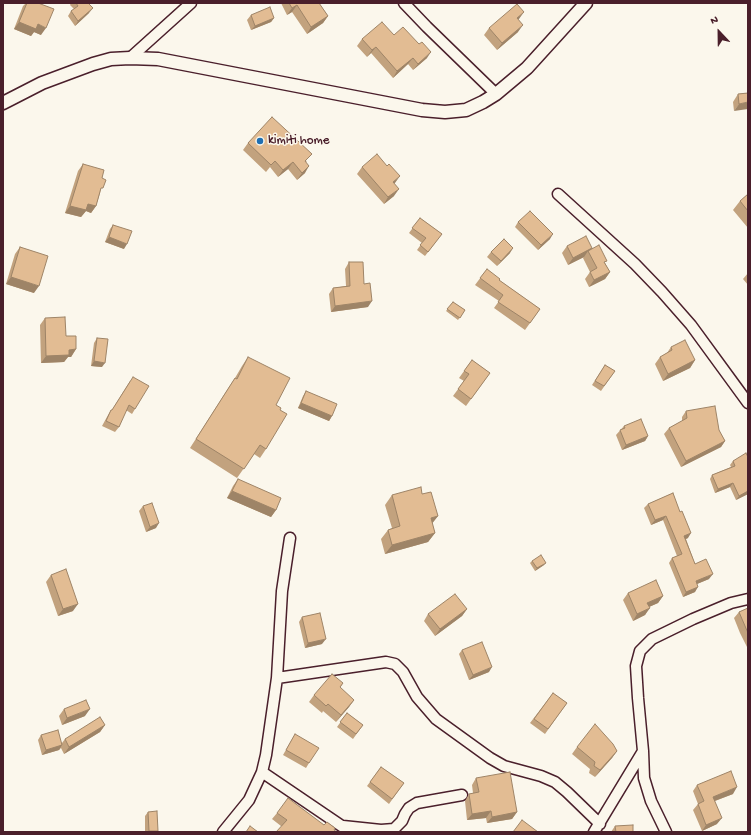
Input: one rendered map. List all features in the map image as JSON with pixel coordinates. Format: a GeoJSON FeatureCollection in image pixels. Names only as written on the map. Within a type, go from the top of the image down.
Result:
{"type":"FeatureCollection","features":[{"type":"Feature","properties":{"kind":"street"},"geometry":{"type":"LineString","coordinates":[[130,58],[191,3]]}},
{"type":"Feature","properties":{"kind":"street"},"geometry":{"type":"LineString","coordinates":[[404,3],[496,94]]}},
{"type":"Feature","properties":{"kind":"street"},"geometry":{"type":"LineString","coordinates":[[3,103],[42,83],[93,64],[111,59],[130,58],[158,59],[422,110],[446,112],[466,110],[496,94],[527,68],[586,3]]}},
{"type":"Feature","properties":{"kind":"street"},"geometry":{"type":"LineString","coordinates":[[558,194],[612,242],[662,292],[691,325],[748,403]]}},
{"type":"Feature","properties":{"kind":"street"},"geometry":{"type":"LineString","coordinates":[[223,832],[249,800],[262,772],[266,755],[277,678],[282,591],[290,538]]}},
{"type":"Feature","properties":{"kind":"street"},"geometry":{"type":"LineString","coordinates":[[666,832],[651,801],[644,778],[636,666],[640,651],[652,639],[693,619],[731,603],[748,599]]}},
{"type":"Feature","properties":{"kind":"street"},"geometry":{"type":"LineString","coordinates":[[277,678],[386,662],[396,664],[403,672],[417,697],[436,719],[490,758],[504,766],[541,776],[555,782],[567,792],[597,828],[642,751]]}},
{"type":"Feature","properties":{"kind":"street"},"geometry":{"type":"LineString","coordinates":[[262,772],[346,829],[394,829],[402,821],[409,808],[417,802],[462,795]]}},
{"type":"Feature","properties":{"kind":"building"},"geometry":{"type":"Polygon","coordinates":[[[27,3],[38,3],[54,9],[46,28],[38,24],[36,29],[19,22],[27,3]]]}},
{"type":"Feature","properties":{"kind":"building"},"geometry":{"type":"Polygon","coordinates":[[[76,3],[88,3],[93,8],[78,21],[71,11],[78,6],[76,3]]]}},
{"type":"Feature","properties":{"kind":"building"},"geometry":{"type":"Polygon","coordinates":[[[289,3],[319,3],[328,16],[311,27],[297,5],[292,8],[289,3]]]}},
{"type":"Feature","properties":{"kind":"building"},"geometry":{"type":"Polygon","coordinates":[[[517,4],[524,12],[517,18],[523,25],[502,43],[489,28],[517,4]]]}},
{"type":"Feature","properties":{"kind":"building"},"geometry":{"type":"Polygon","coordinates":[[[270,7],[274,18],[255,26],[251,15],[270,7]]]}},
{"type":"Feature","properties":{"kind":"building"},"geometry":{"type":"Polygon","coordinates":[[[382,22],[394,35],[403,27],[419,44],[422,42],[431,52],[418,64],[413,58],[397,71],[376,47],[372,50],[362,39],[382,22]]]}},
{"type":"Feature","properties":{"kind":"building"},"geometry":{"type":"Polygon","coordinates":[[[748,93],[748,102],[739,104],[738,94],[748,93]]]}},
{"type":"Feature","properties":{"kind":"building"},"geometry":{"type":"Polygon","coordinates":[[[272,117],[312,154],[305,161],[309,166],[302,173],[293,162],[283,170],[275,161],[271,165],[248,143],[272,117]]]}},
{"type":"Feature","properties":{"kind":"building"},"geometry":{"type":"Polygon","coordinates":[[[377,154],[387,166],[389,164],[400,176],[393,182],[399,189],[388,197],[362,167],[377,154]]]}},
{"type":"Feature","properties":{"kind":"building"},"geometry":{"type":"Polygon","coordinates":[[[83,164],[104,170],[102,178],[106,180],[103,188],[101,188],[96,206],[88,204],[86,210],[70,206],[83,164]]]}},
{"type":"Feature","properties":{"kind":"building"},"geometry":{"type":"Polygon","coordinates":[[[748,194],[748,211],[740,201],[748,194]]]}},
{"type":"Feature","properties":{"kind":"building"},"geometry":{"type":"Polygon","coordinates":[[[530,211],[553,234],[541,245],[518,222],[530,211]]]}},
{"type":"Feature","properties":{"kind":"building"},"geometry":{"type":"Polygon","coordinates":[[[420,218],[442,234],[428,252],[420,245],[426,238],[412,228],[420,218]]]}},
{"type":"Feature","properties":{"kind":"building"},"geometry":{"type":"Polygon","coordinates":[[[113,225],[132,231],[127,244],[109,237],[113,225]]]}},
{"type":"Feature","properties":{"kind":"building"},"geometry":{"type":"Polygon","coordinates":[[[586,236],[592,248],[573,258],[567,246],[586,236]]]}},
{"type":"Feature","properties":{"kind":"building"},"geometry":{"type":"Polygon","coordinates":[[[504,239],[513,248],[501,261],[491,252],[504,239]]]}},
{"type":"Feature","properties":{"kind":"building"},"geometry":{"type":"Polygon","coordinates":[[[599,245],[607,261],[604,262],[610,272],[594,280],[590,272],[597,268],[588,251],[599,245]]]}},
{"type":"Feature","properties":{"kind":"building"},"geometry":{"type":"Polygon","coordinates":[[[20,247],[48,256],[39,286],[11,277],[20,247]]]}},
{"type":"Feature","properties":{"kind":"building"},"geometry":{"type":"Polygon","coordinates":[[[349,262],[363,262],[364,284],[370,283],[372,301],[335,306],[333,288],[350,286],[349,262]]]}},
{"type":"Feature","properties":{"kind":"building"},"geometry":{"type":"Polygon","coordinates":[[[487,269],[500,279],[499,280],[540,309],[530,323],[498,302],[503,295],[480,278],[487,269]]]}},
{"type":"Feature","properties":{"kind":"building"},"geometry":{"type":"Polygon","coordinates":[[[453,302],[465,310],[460,318],[447,309],[453,302]]]}},
{"type":"Feature","properties":{"kind":"building"},"geometry":{"type":"Polygon","coordinates":[[[65,317],[66,336],[76,336],[76,349],[69,350],[69,355],[46,356],[45,318],[65,317]]]}},
{"type":"Feature","properties":{"kind":"building"},"geometry":{"type":"Polygon","coordinates":[[[97,338],[108,339],[105,363],[94,361],[97,338]]]}},
{"type":"Feature","properties":{"kind":"building"},"geometry":{"type":"Polygon","coordinates":[[[685,340],[695,360],[668,374],[660,357],[672,350],[671,347],[685,340]]]}},
{"type":"Feature","properties":{"kind":"building"},"geometry":{"type":"Polygon","coordinates":[[[248,357],[290,378],[276,405],[281,408],[280,410],[287,414],[266,449],[260,445],[244,469],[196,439],[235,378],[237,379],[248,357]]]}},
{"type":"Feature","properties":{"kind":"building"},"geometry":{"type":"Polygon","coordinates":[[[472,360],[490,373],[471,399],[458,389],[469,374],[464,371],[472,360]]]}},
{"type":"Feature","properties":{"kind":"building"},"geometry":{"type":"Polygon","coordinates":[[[605,365],[615,371],[604,386],[595,381],[605,365]]]}},
{"type":"Feature","properties":{"kind":"building"},"geometry":{"type":"Polygon","coordinates":[[[133,377],[149,386],[135,409],[129,405],[119,427],[106,421],[111,410],[133,377]]]}},
{"type":"Feature","properties":{"kind":"building"},"geometry":{"type":"Polygon","coordinates":[[[306,391],[337,404],[332,416],[301,403],[306,391]]]}},
{"type":"Feature","properties":{"kind":"building"},"geometry":{"type":"Polygon","coordinates":[[[715,406],[719,430],[725,441],[686,461],[669,428],[687,418],[686,411],[715,406]]]}},
{"type":"Feature","properties":{"kind":"building"},"geometry":{"type":"Polygon","coordinates":[[[641,419],[648,436],[626,445],[620,430],[625,428],[624,426],[641,419]]]}},
{"type":"Feature","properties":{"kind":"building"},"geometry":{"type":"Polygon","coordinates":[[[746,453],[748,457],[748,491],[739,496],[733,483],[718,489],[712,475],[735,466],[733,461],[746,453]]]}},
{"type":"Feature","properties":{"kind":"building"},"geometry":{"type":"Polygon","coordinates":[[[238,479],[281,498],[276,510],[232,491],[238,479]]]}},
{"type":"Feature","properties":{"kind":"building"},"geometry":{"type":"Polygon","coordinates":[[[421,487],[422,494],[431,492],[438,516],[431,518],[435,533],[392,545],[388,530],[400,526],[392,495],[421,487]]]}},
{"type":"Feature","properties":{"kind":"building"},"geometry":{"type":"Polygon","coordinates":[[[673,493],[680,512],[682,511],[691,533],[684,536],[695,564],[706,559],[713,574],[696,581],[698,587],[686,592],[672,558],[682,554],[666,516],[655,520],[648,504],[673,493]]]}},
{"type":"Feature","properties":{"kind":"building"},"geometry":{"type":"Polygon","coordinates":[[[152,503],[159,523],[150,527],[143,506],[152,503]]]}},
{"type":"Feature","properties":{"kind":"building"},"geometry":{"type":"Polygon","coordinates":[[[541,555],[546,563],[537,568],[532,561],[541,555]]]}},
{"type":"Feature","properties":{"kind":"building"},"geometry":{"type":"Polygon","coordinates":[[[66,569],[78,604],[63,609],[51,575],[66,569]]]}},
{"type":"Feature","properties":{"kind":"building"},"geometry":{"type":"Polygon","coordinates":[[[656,580],[663,596],[647,603],[650,608],[637,614],[628,593],[656,580]]]}},
{"type":"Feature","properties":{"kind":"building"},"geometry":{"type":"Polygon","coordinates":[[[455,594],[467,609],[440,629],[428,614],[455,594]]]}},
{"type":"Feature","properties":{"kind":"building"},"geometry":{"type":"Polygon","coordinates":[[[748,608],[748,633],[739,612],[748,608]]]}},
{"type":"Feature","properties":{"kind":"building"},"geometry":{"type":"Polygon","coordinates":[[[320,613],[326,639],[308,643],[302,617],[320,613]]]}},
{"type":"Feature","properties":{"kind":"building"},"geometry":{"type":"Polygon","coordinates":[[[482,642],[492,667],[473,675],[462,650],[482,642]]]}},
{"type":"Feature","properties":{"kind":"building"},"geometry":{"type":"Polygon","coordinates":[[[332,674],[343,683],[340,687],[354,700],[341,715],[328,704],[326,706],[314,695],[332,674]]]}},
{"type":"Feature","properties":{"kind":"building"},"geometry":{"type":"Polygon","coordinates":[[[553,693],[567,703],[548,729],[534,719],[553,693]]]}},
{"type":"Feature","properties":{"kind":"building"},"geometry":{"type":"Polygon","coordinates":[[[86,700],[90,709],[67,718],[64,709],[86,700]]]}},
{"type":"Feature","properties":{"kind":"building"},"geometry":{"type":"Polygon","coordinates":[[[347,713],[363,725],[356,734],[340,722],[347,713]]]}},
{"type":"Feature","properties":{"kind":"building"},"geometry":{"type":"Polygon","coordinates":[[[100,717],[105,725],[69,747],[65,739],[100,717]]]}},
{"type":"Feature","properties":{"kind":"building"},"geometry":{"type":"Polygon","coordinates":[[[595,724],[613,744],[617,751],[600,770],[594,766],[595,762],[577,747],[595,724]]]}},
{"type":"Feature","properties":{"kind":"building"},"geometry":{"type":"Polygon","coordinates":[[[58,730],[62,745],[46,750],[41,735],[58,730]]]}},
{"type":"Feature","properties":{"kind":"building"},"geometry":{"type":"Polygon","coordinates":[[[295,734],[319,748],[309,763],[286,750],[295,734]]]}},
{"type":"Feature","properties":{"kind":"building"},"geometry":{"type":"Polygon","coordinates":[[[381,767],[404,783],[392,799],[370,782],[381,767]]]}},
{"type":"Feature","properties":{"kind":"building"},"geometry":{"type":"Polygon","coordinates":[[[731,771],[737,787],[713,797],[722,818],[706,825],[698,804],[704,801],[697,785],[731,771]]]}},
{"type":"Feature","properties":{"kind":"building"},"geometry":{"type":"Polygon","coordinates":[[[510,772],[517,812],[492,817],[491,811],[472,814],[469,794],[479,792],[476,778],[510,772]]]}},
{"type":"Feature","properties":{"kind":"building"},"geometry":{"type":"Polygon","coordinates":[[[288,798],[324,825],[327,822],[335,828],[334,830],[337,832],[276,832],[287,820],[277,813],[288,798]]]}},
{"type":"Feature","properties":{"kind":"building"},"geometry":{"type":"Polygon","coordinates":[[[157,811],[158,831],[149,831],[148,812],[157,811]]]}},
{"type":"Feature","properties":{"kind":"building"},"geometry":{"type":"Polygon","coordinates":[[[522,820],[538,832],[513,832],[522,820]]]}},
{"type":"Feature","properties":{"kind":"building"},"geometry":{"type":"Polygon","coordinates":[[[633,825],[633,832],[616,832],[615,826],[633,825]]]}},
{"type":"Feature","properties":{"kind":"building"},"geometry":{"type":"Polygon","coordinates":[[[250,826],[258,832],[246,832],[250,826]]]}},
{"type":"Feature","properties":{"kind":"place","name":"kimiti home"},"geometry":{"type":"Point","coordinates":[260,141]}}]}
